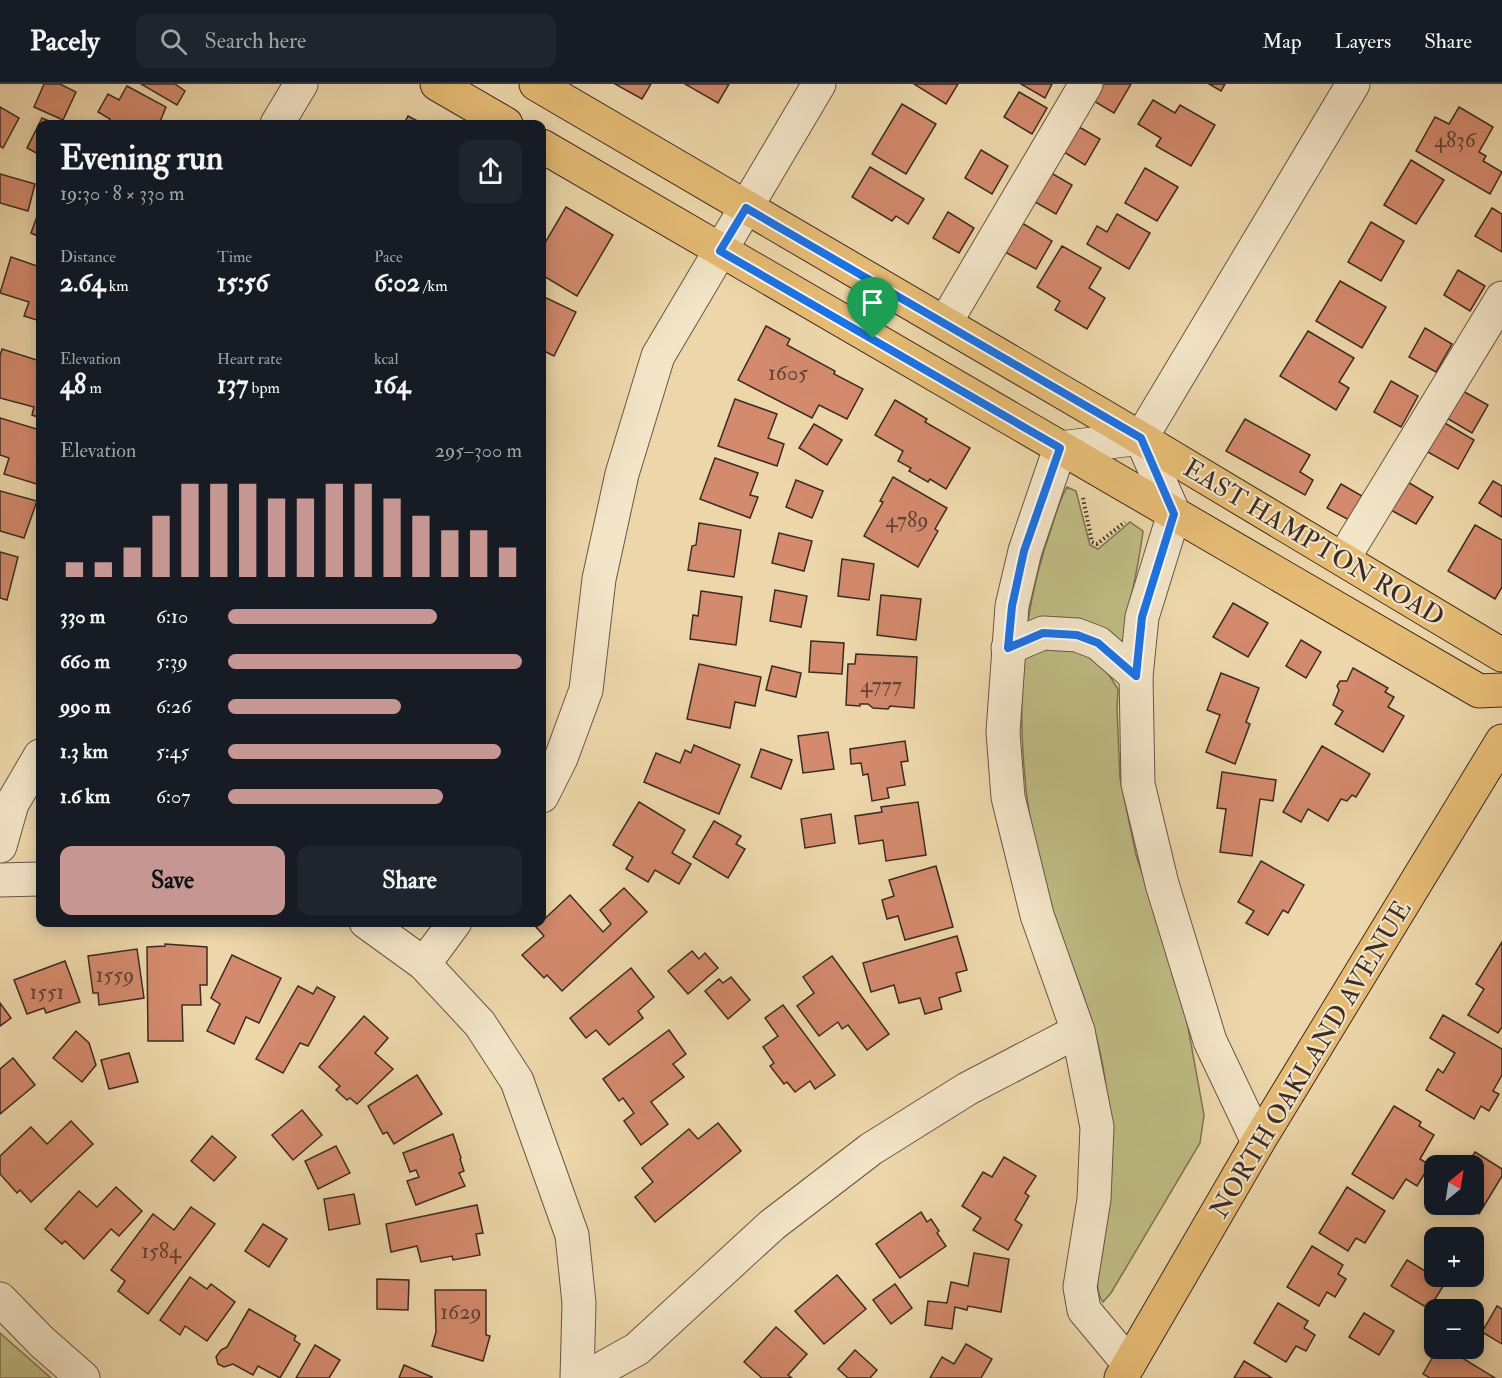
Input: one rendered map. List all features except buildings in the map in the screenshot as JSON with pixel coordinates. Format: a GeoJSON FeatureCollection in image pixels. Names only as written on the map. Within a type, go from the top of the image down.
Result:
{"type":"FeatureCollection","features":[{"type":"Feature","properties":{"kind":"main road"},"geometry":{"type":"LineString","coordinates":[[437,84],[499,120]]}},
{"type":"Feature","properties":{"kind":"main road","name":"EAST HAMPTON ROAD"},"geometry":{"type":"LineString","coordinates":[[554,89],[746,208],[1141,438],[1502,655]]}},
{"type":"Feature","properties":{"kind":"main road","name":"EAST HAMPTON ROAD"},"geometry":{"type":"LineString","coordinates":[[546,148],[1479,691],[1502,690]]}},
{"type":"Feature","properties":{"kind":"main road","name":"NORTH OAKLAND AVENUE"},"geometry":{"type":"LineString","coordinates":[[1125,1371],[1258,1142],[1502,741]]}},
{"type":"Feature","properties":{"kind":"street"},"geometry":{"type":"LineString","coordinates":[[279,120],[301,84]]}},
{"type":"Feature","properties":{"kind":"street"},"geometry":{"type":"LineString","coordinates":[[546,788],[561,758],[586,690],[599,579],[622,474],[658,356],[819,84]]}},
{"type":"Feature","properties":{"kind":"street"},"geometry":{"type":"LineString","coordinates":[[945,323],[1086,84]]}},
{"type":"Feature","properties":{"kind":"street"},"geometry":{"type":"LineString","coordinates":[[1141,438],[1353,84]]}},
{"type":"Feature","properties":{"kind":"street"},"geometry":{"type":"LineString","coordinates":[[1343,559],[1502,298]]}},
{"type":"Feature","properties":{"kind":"street"},"geometry":{"type":"LineString","coordinates":[[1125,1371],[1084,1310],[1080,1287],[1094,1200],[1096,1127],[1078,1031],[1036,915],[1008,797],[1003,732],[1012,606],[1024,551],[1060,448],[1141,438]]}},
{"type":"Feature","properties":{"kind":"street"},"geometry":{"type":"LineString","coordinates":[[1141,438],[1174,514],[1142,617],[1136,676],[1138,784],[1162,884],[1210,1041],[1258,1142]]}},
{"type":"Feature","properties":{"kind":"street"},"geometry":{"type":"LineString","coordinates":[[1008,648],[1043,633],[1077,635],[1098,643],[1136,676]]}},
{"type":"Feature","properties":{"kind":"street"},"geometry":{"type":"LineString","coordinates":[[0,846],[12,804],[36,763]]}},
{"type":"Feature","properties":{"kind":"street"},"geometry":{"type":"LineString","coordinates":[[0,880],[36,879]]}},
{"type":"Feature","properties":{"kind":"street"},"geometry":{"type":"LineString","coordinates":[[373,927],[424,964],[480,1023],[517,1081],[572,1235],[579,1303],[577,1378]]}},
{"type":"Feature","properties":{"kind":"street"},"geometry":{"type":"LineString","coordinates":[[424,964],[451,927]]}},
{"type":"Feature","properties":{"kind":"street"},"geometry":{"type":"LineString","coordinates":[[585,1378],[637,1349],[772,1225],[871,1149],[967,1089],[1078,1031]]}},
{"type":"Feature","properties":{"kind":"street"},"geometry":{"type":"LineString","coordinates":[[0,1299],[42,1342],[82,1378]]}},
{"type":"Feature","properties":{"kind":"path"},"geometry":{"type":"LineString","coordinates":[[1081,489],[1092,542],[1097,544],[1130,518]]}},
{"type":"Feature","properties":{"kind":"shaded area"},"geometry":{"type":"Polygon","coordinates":[[[1067,487],[1076,491],[1090,545],[1098,549],[1130,522],[1143,531],[1121,655],[1027,627],[1040,564],[1058,506],[1067,487]]]}},
{"type":"Feature","properties":{"kind":"shaded area"},"geometry":{"type":"Polygon","coordinates":[[[1042,648],[1083,652],[1105,669],[1118,689],[1120,778],[1136,855],[1180,983],[1204,1115],[1200,1143],[1111,1293],[1103,1302],[1098,1291],[1098,1280],[1107,1215],[1110,1156],[1109,1116],[1103,1067],[1089,1012],[1043,879],[1031,824],[1024,769],[1023,658],[1042,648]]]}},
{"type":"Feature","properties":{"kind":"shaded area"},"geometry":{"type":"Polygon","coordinates":[[[0,1333],[51,1378],[0,1378],[0,1333]]]}},
{"type":"Feature","properties":{"kind":"route"},"geometry":{"type":"LineString","coordinates":[[746,208],[1141,438],[1174,514],[1142,617],[1136,676],[1098,643],[1077,635],[1043,633],[1008,648],[1012,606],[1024,551],[1060,448],[873,339],[720,251],[746,208]]}}]}
